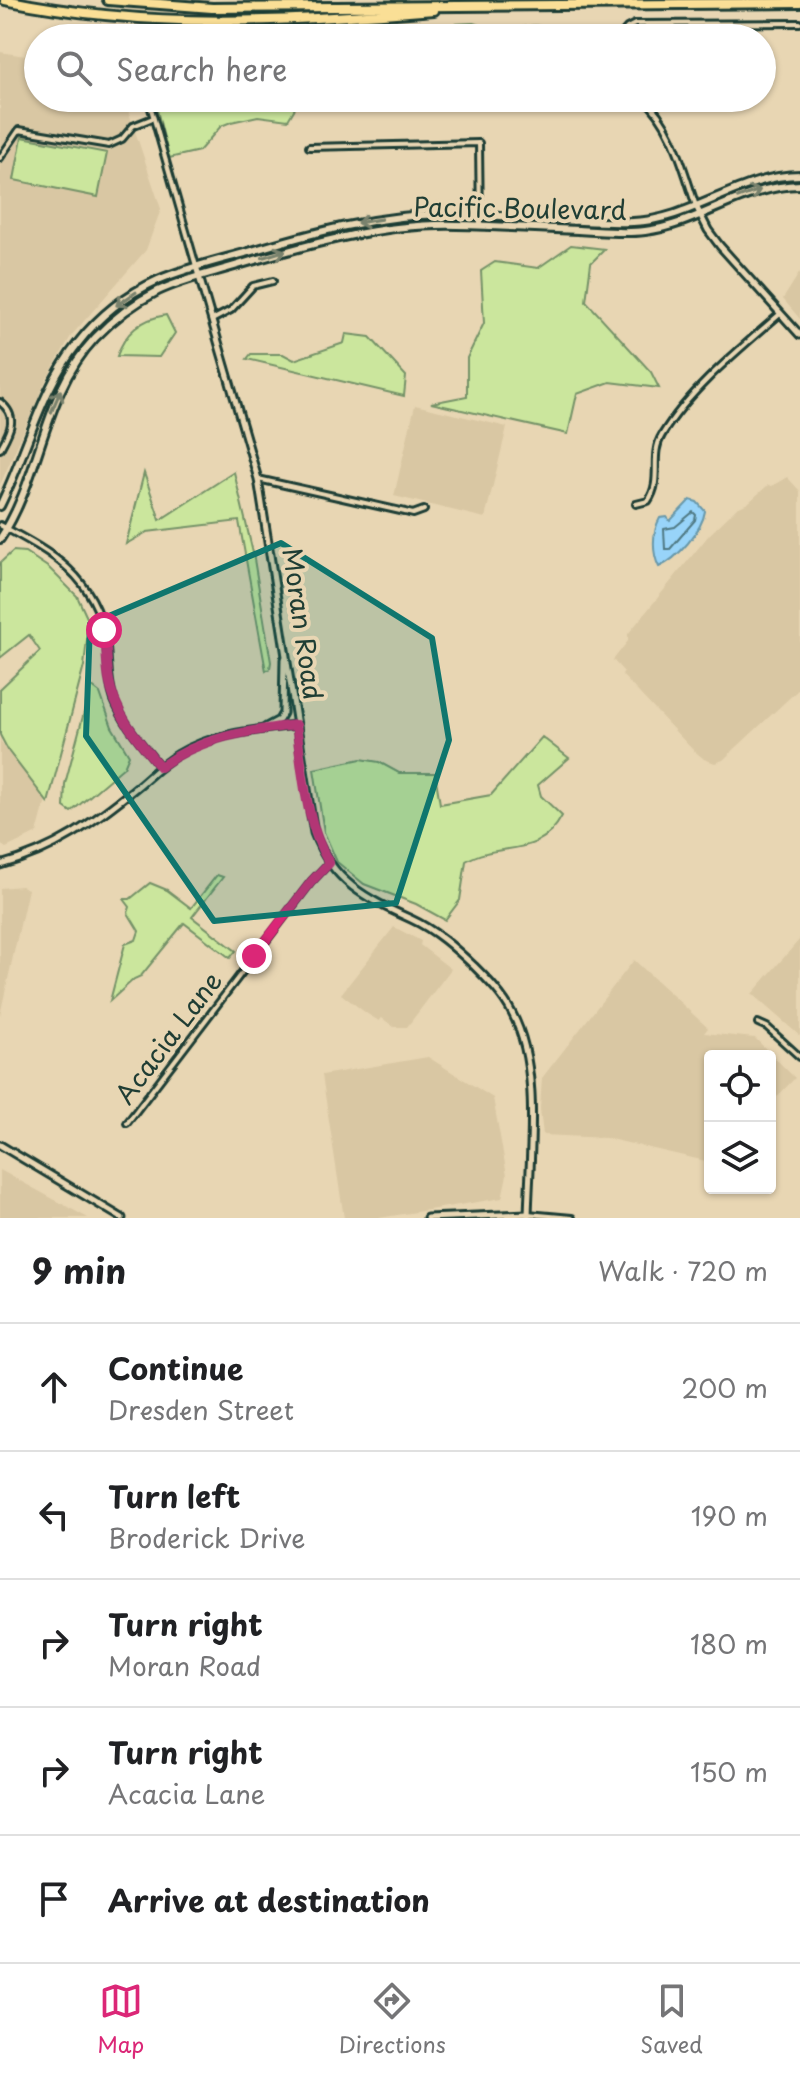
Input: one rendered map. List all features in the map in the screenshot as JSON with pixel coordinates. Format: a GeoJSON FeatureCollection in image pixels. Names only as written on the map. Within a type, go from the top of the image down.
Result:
{"type":"FeatureCollection","features":[{"type":"Feature","properties":{"kind":"highway"},"geometry":{"type":"LineString","coordinates":[[6,0],[101,16],[235,23],[489,6]]}},
{"type":"Feature","properties":{"kind":"highway"},"geometry":{"type":"LineString","coordinates":[[108,0],[212,8],[800,3]]}},
{"type":"Feature","properties":{"kind":"main road","name":"Pacific Boulevard"},"geometry":{"type":"LineString","coordinates":[[0,506],[55,379],[80,340],[107,313],[158,280],[196,266],[357,223],[417,216],[480,215],[631,222],[658,219],[756,181],[800,175]]}},
{"type":"Feature","properties":{"kind":"main road","name":"Pacific Boulevard"},"geometry":{"type":"LineString","coordinates":[[0,539],[3,527],[19,504],[57,398],[83,352],[127,309],[166,288],[314,243],[365,232],[413,226],[642,231],[666,227],[758,190],[800,185]]}},
{"type":"Feature","properties":{"kind":"street"},"geometry":{"type":"LineString","coordinates":[[635,24],[800,23]]}},
{"type":"Feature","properties":{"kind":"street","name":"Moran Road"},"geometry":{"type":"LineString","coordinates":[[152,112],[258,479],[310,816],[320,848],[329,863],[362,895],[412,919],[451,944],[491,983],[511,1010],[523,1038],[529,1066],[528,1216]]}},
{"type":"Feature","properties":{"kind":"street"},"geometry":{"type":"LineString","coordinates":[[655,112],[671,140],[696,206],[720,246],[800,335]]}},
{"type":"Feature","properties":{"kind":"street"},"geometry":{"type":"LineString","coordinates":[[0,158],[19,130],[109,145],[122,139],[133,126],[153,118]]}},
{"type":"Feature","properties":{"kind":"street"},"geometry":{"type":"LineString","coordinates":[[309,147],[479,143],[480,226]]}},
{"type":"Feature","properties":{"kind":"street"},"geometry":{"type":"LineString","coordinates":[[212,320],[231,310],[253,286],[273,281]]}},
{"type":"Feature","properties":{"kind":"street"},"geometry":{"type":"LineString","coordinates":[[636,504],[648,501],[656,485],[655,460],[662,435],[718,369],[780,314]]}},
{"type":"Feature","properties":{"kind":"street"},"geometry":{"type":"LineString","coordinates":[[0,402],[12,414],[13,422],[0,449]]}},
{"type":"Feature","properties":{"kind":"street"},"geometry":{"type":"LineString","coordinates":[[258,479],[413,514],[424,510]]}},
{"type":"Feature","properties":{"kind":"street"},"geometry":{"type":"LineString","coordinates":[[3,527],[51,553],[81,582],[102,622],[114,700],[129,727],[160,767]]}},
{"type":"Feature","properties":{"kind":"street"},"geometry":{"type":"LineString","coordinates":[[262,729],[279,720],[284,711],[284,638]]}},
{"type":"Feature","properties":{"kind":"street"},"geometry":{"type":"LineString","coordinates":[[0,865],[36,853],[80,832],[160,767],[205,741],[296,725]]}},
{"type":"Feature","properties":{"kind":"street","name":"Acacia Lane"},"geometry":{"type":"LineString","coordinates":[[127,1123],[311,882],[329,863]]}},
{"type":"Feature","properties":{"kind":"street"},"geometry":{"type":"LineString","coordinates":[[758,1023],[767,1027],[800,1057]]}},
{"type":"Feature","properties":{"kind":"street"},"geometry":{"type":"LineString","coordinates":[[0,1145],[122,1218]]}},
{"type":"Feature","properties":{"kind":"street"},"geometry":{"type":"LineString","coordinates":[[427,1218],[572,1218]]}},
{"type":"Feature","properties":{"kind":"highlighted area"},"geometry":{"type":"Polygon","coordinates":[[[281,543],[432,638],[449,740],[396,903],[214,921],[86,736],[90,624],[281,543]]]}},
{"type":"Feature","properties":{"kind":"shaded area"},"geometry":{"type":"Polygon","coordinates":[[[0,52],[24,56],[24,112],[129,112],[161,209],[146,250],[71,336],[45,382],[0,485],[0,52]]]}},
{"type":"Feature","properties":{"kind":"shaded area"},"geometry":{"type":"Polygon","coordinates":[[[800,272],[800,319],[783,299],[800,272]]]}},
{"type":"Feature","properties":{"kind":"shaded area"},"geometry":{"type":"Polygon","coordinates":[[[415,405],[507,427],[485,518],[394,496],[415,405]]]}},
{"type":"Feature","properties":{"kind":"shaded area"},"geometry":{"type":"Polygon","coordinates":[[[787,477],[800,491],[800,688],[723,760],[715,763],[692,749],[622,675],[624,672],[613,660],[628,641],[628,634],[709,535],[737,508],[748,503],[768,485],[772,486],[787,477]]]}},
{"type":"Feature","properties":{"kind":"shaded area"},"geometry":{"type":"Polygon","coordinates":[[[0,735],[1,742],[47,796],[37,833],[6,848],[0,844],[0,735]]]}},
{"type":"Feature","properties":{"kind":"shaded area"},"geometry":{"type":"Polygon","coordinates":[[[21,886],[28,889],[0,1015],[0,888],[21,886]]]}},
{"type":"Feature","properties":{"kind":"shaded area"},"geometry":{"type":"Polygon","coordinates":[[[394,927],[421,941],[420,945],[451,969],[407,1027],[394,1027],[382,1018],[379,1021],[341,994],[394,927]]]}},
{"type":"Feature","properties":{"kind":"shaded area"},"geometry":{"type":"Polygon","coordinates":[[[800,939],[800,1036],[752,994],[800,939]]]}},
{"type":"Feature","properties":{"kind":"shaded area"},"geometry":{"type":"Polygon","coordinates":[[[634,960],[708,1028],[704,1033],[755,1038],[767,1050],[704,1050],[704,1161],[606,1138],[543,1135],[540,1109],[542,1078],[634,960]]]}},
{"type":"Feature","properties":{"kind":"shaded area"},"geometry":{"type":"Polygon","coordinates":[[[428,1057],[493,1098],[507,1175],[502,1198],[379,1218],[344,1218],[322,1075],[428,1057]]]}},
{"type":"Feature","properties":{"kind":"shaded area"},"geometry":{"type":"Polygon","coordinates":[[[776,1059],[795,1078],[776,1098],[776,1059]]]}},
{"type":"Feature","properties":{"kind":"shaded area"},"geometry":{"type":"Polygon","coordinates":[[[0,1170],[88,1218],[0,1218],[0,1170]]]}},
{"type":"Feature","properties":{"kind":"green space"},"geometry":{"type":"Polygon","coordinates":[[[158,112],[293,112],[288,120],[258,116],[231,122],[221,126],[199,151],[169,158],[158,112]]]}},
{"type":"Feature","properties":{"kind":"green space"},"geometry":{"type":"Polygon","coordinates":[[[22,137],[107,153],[98,197],[14,180],[22,137]]]}},
{"type":"Feature","properties":{"kind":"green space"},"geometry":{"type":"Polygon","coordinates":[[[571,245],[605,249],[591,263],[586,301],[651,372],[659,388],[610,382],[577,394],[568,434],[431,403],[467,396],[467,358],[484,323],[481,271],[495,262],[538,268],[571,245]]]}},
{"type":"Feature","properties":{"kind":"green space"},"geometry":{"type":"Polygon","coordinates":[[[166,315],[175,333],[159,357],[117,356],[135,328],[166,315]]]}},
{"type":"Feature","properties":{"kind":"green space"},"geometry":{"type":"Polygon","coordinates":[[[346,334],[370,337],[406,376],[404,396],[247,359],[251,354],[283,354],[294,360],[344,343],[346,334]]]}},
{"type":"Feature","properties":{"kind":"green space"},"geometry":{"type":"Polygon","coordinates":[[[234,472],[253,553],[271,662],[266,671],[239,521],[147,532],[126,544],[144,473],[160,520],[234,472]]]}},
{"type":"Feature","properties":{"kind":"green space"},"geometry":{"type":"Polygon","coordinates":[[[13,551],[25,552],[49,568],[77,596],[89,622],[84,666],[48,803],[9,752],[0,735],[0,689],[40,651],[29,635],[0,658],[0,563],[13,551]]]}},
{"type":"Feature","properties":{"kind":"green space"},"geometry":{"type":"Polygon","coordinates":[[[91,686],[100,693],[112,727],[129,755],[124,767],[71,812],[64,807],[65,784],[91,686]]]}},
{"type":"Feature","properties":{"kind":"green space"},"geometry":{"type":"Polygon","coordinates":[[[542,737],[569,758],[538,785],[541,796],[562,816],[542,839],[466,861],[460,900],[445,920],[416,904],[364,884],[337,862],[324,832],[314,769],[361,759],[379,762],[399,773],[435,773],[440,804],[491,795],[542,737]]]}},
{"type":"Feature","properties":{"kind":"green space"},"geometry":{"type":"Polygon","coordinates":[[[217,875],[223,877],[192,917],[236,951],[230,958],[184,923],[141,976],[110,1001],[125,944],[136,940],[139,931],[124,899],[130,899],[150,883],[167,890],[191,908],[217,875]]]}},
{"type":"Feature","properties":{"kind":"water"},"geometry":{"type":"Polygon","coordinates":[[[690,500],[697,502],[705,511],[703,519],[688,544],[659,567],[654,542],[657,524],[660,518],[667,517],[670,521],[690,500]]]}},
{"type":"Feature","properties":{"kind":"route"},"geometry":{"type":"LineString","coordinates":[[104,630],[114,700],[129,727],[160,767],[205,741],[296,725],[314,833],[329,863],[254,956]]}}]}
